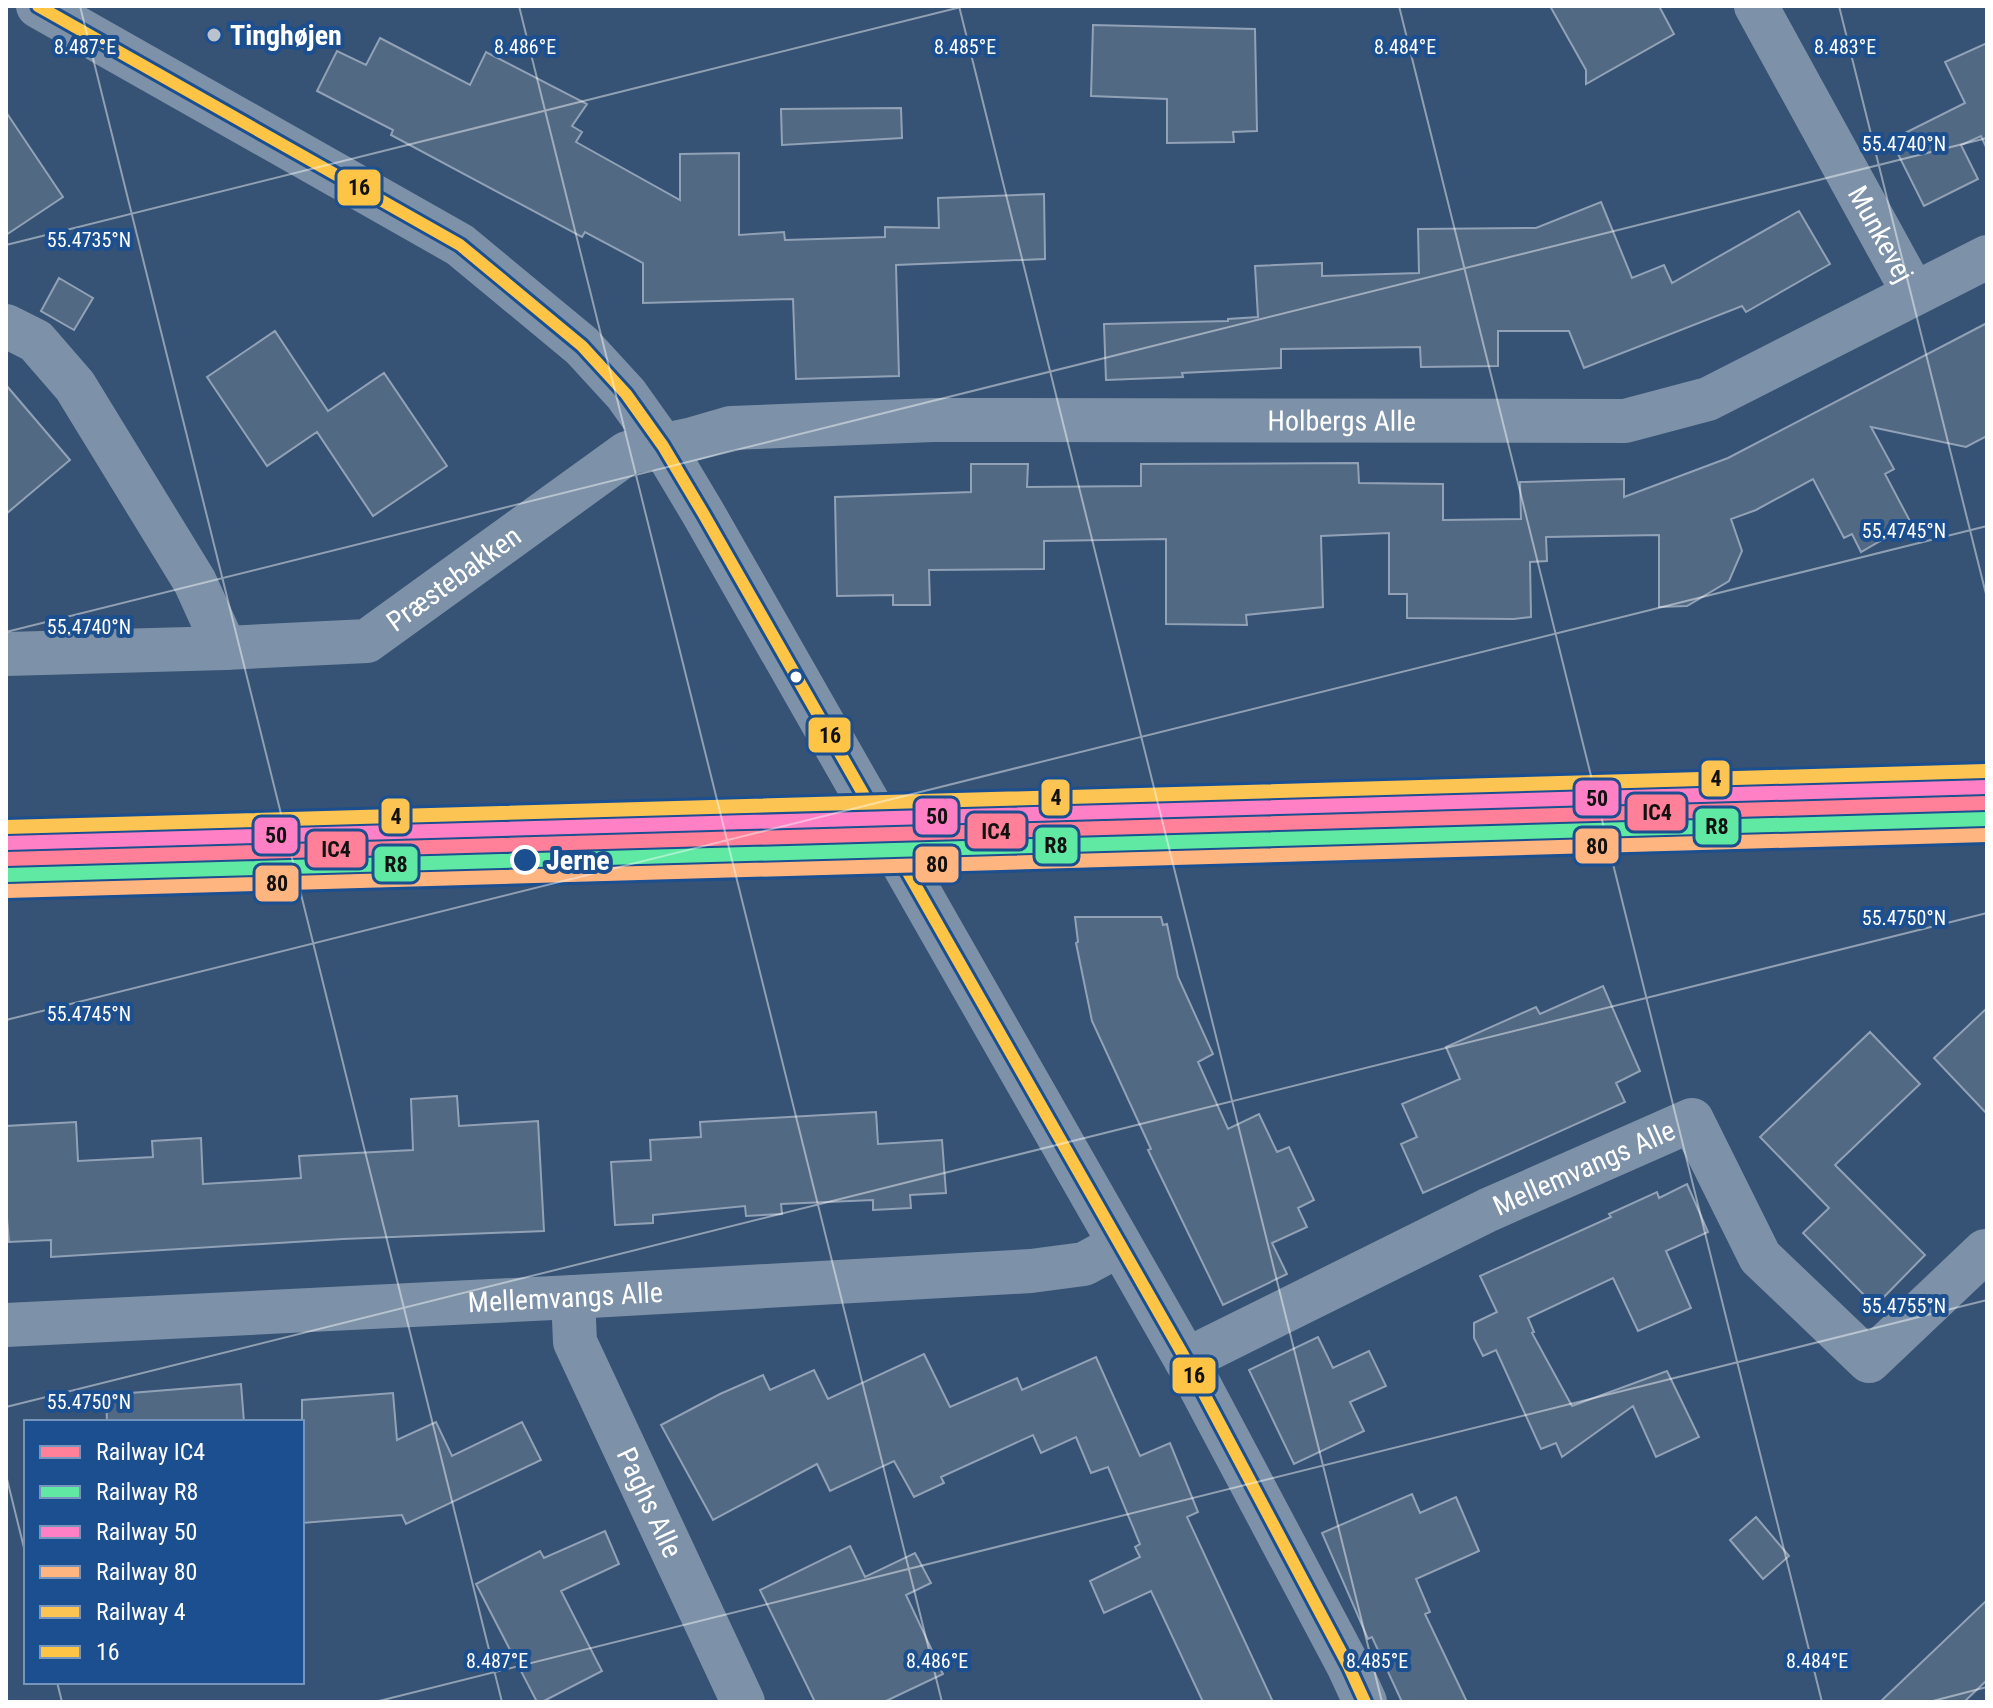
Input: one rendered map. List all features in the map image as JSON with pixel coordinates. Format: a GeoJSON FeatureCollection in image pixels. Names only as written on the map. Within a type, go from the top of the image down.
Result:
{"type":"FeatureCollection","features":[{"type":"Feature","properties":{"kind":"street"},"geometry":{"type":"LineString","coordinates":[[38,6],[460,245],[582,346],[626,394],[663,446],[1186,1360],[1365,1702]]}},
{"type":"Feature","properties":{"kind":"street","name":"Munkevej"},"geometry":{"type":"LineString","coordinates":[[1756,6],[1914,294]]}},
{"type":"Feature","properties":{"kind":"street","name":"Holbergs Alle"},"geometry":{"type":"LineString","coordinates":[[663,446],[731,428],[917,420],[1625,421],[1708,399],[1987,257]]}},
{"type":"Feature","properties":{"kind":"street"},"geometry":{"type":"LineString","coordinates":[[6,326],[36,341],[75,386],[195,582],[225,648]]}},
{"type":"Feature","properties":{"kind":"street","name":"Præstebakken"},"geometry":{"type":"LineString","coordinates":[[6,654],[367,641],[627,453],[663,446]]}},
{"type":"Feature","properties":{"kind":"street","name":"Mellemvangs Alle"},"geometry":{"type":"LineString","coordinates":[[1186,1360],[1488,1210],[1692,1120],[1760,1257],[1869,1361],[1985,1251],[1987,1253]]}},
{"type":"Feature","properties":{"kind":"street","name":"Mellemvangs Alle"},"geometry":{"type":"LineString","coordinates":[[6,1325],[573,1297],[1069,1268],[1084,1264],[1119,1245]]}},
{"type":"Feature","properties":{"kind":"street","name":"Paghs Alle"},"geometry":{"type":"LineString","coordinates":[[573,1297],[575,1342],[743,1702]]}},
{"type":"Feature","properties":{"kind":"building"},"geometry":{"type":"Polygon","coordinates":[[[1550,6],[1659,6],[1674,34],[1586,84],[1586,70],[1550,6]]]}},
{"type":"Feature","properties":{"kind":"building"},"geometry":{"type":"Polygon","coordinates":[[[1093,25],[1255,29],[1257,131],[1233,132],[1234,142],[1167,143],[1167,99],[1091,96],[1093,25]]]}},
{"type":"Feature","properties":{"kind":"building"},"geometry":{"type":"Polygon","coordinates":[[[380,38],[470,85],[486,52],[587,104],[572,126],[582,132],[576,142],[680,200],[680,154],[739,153],[739,235],[784,232],[785,240],[885,237],[885,227],[939,228],[938,198],[1044,194],[1045,259],[896,265],[899,376],[796,379],[793,299],[643,303],[643,263],[585,232],[582,237],[391,135],[393,130],[317,91],[337,51],[366,65],[380,38]]]}},
{"type":"Feature","properties":{"kind":"building"},"geometry":{"type":"Polygon","coordinates":[[[1987,43],[1987,149],[1981,136],[1961,145],[1978,179],[1924,206],[1891,140],[1965,103],[1945,62],[1987,43]]]}},
{"type":"Feature","properties":{"kind":"building"},"geometry":{"type":"Polygon","coordinates":[[[901,108],[902,138],[782,145],[781,109],[901,108]]]}},
{"type":"Feature","properties":{"kind":"building"},"geometry":{"type":"Polygon","coordinates":[[[6,112],[63,197],[6,235],[6,112]]]}},
{"type":"Feature","properties":{"kind":"building"},"geometry":{"type":"Polygon","coordinates":[[[1601,202],[1632,278],[1664,265],[1672,283],[1799,211],[1830,264],[1746,312],[1742,306],[1584,368],[1569,331],[1498,331],[1498,366],[1421,367],[1420,347],[1281,349],[1281,368],[1106,380],[1104,324],[1228,321],[1258,317],[1255,266],[1322,263],[1322,276],[1419,273],[1418,229],[1536,228],[1601,202]]]}},
{"type":"Feature","properties":{"kind":"building"},"geometry":{"type":"Polygon","coordinates":[[[59,278],[93,298],[74,330],[41,311],[59,278]]]}},
{"type":"Feature","properties":{"kind":"building"},"geometry":{"type":"Polygon","coordinates":[[[1987,323],[1987,436],[1966,447],[1871,427],[1894,469],[1885,474],[1911,523],[1861,552],[1852,534],[1844,538],[1813,479],[1756,510],[1731,519],[1742,551],[1729,581],[1687,606],[1659,607],[1659,535],[1546,537],[1547,561],[1530,562],[1531,617],[1514,619],[1407,618],[1407,594],[1389,594],[1389,533],[1321,536],[1323,607],[1246,615],[1247,625],[1166,624],[1166,539],[1044,541],[1044,569],[929,570],[930,605],[893,605],[893,595],[837,596],[835,497],[971,492],[971,464],[1028,464],[1027,487],[1141,486],[1141,464],[1358,463],[1359,483],[1443,484],[1443,520],[1521,519],[1520,482],[1624,479],[1624,497],[1728,458],[1987,323]]]}},
{"type":"Feature","properties":{"kind":"building"},"geometry":{"type":"Polygon","coordinates":[[[275,331],[328,411],[384,373],[447,466],[373,516],[317,432],[267,466],[207,377],[275,331]]]}},
{"type":"Feature","properties":{"kind":"building"},"geometry":{"type":"Polygon","coordinates":[[[6,385],[70,460],[6,514],[6,385]]]}},
{"type":"Feature","properties":{"kind":"building"},"geometry":{"type":"Polygon","coordinates":[[[1075,917],[1161,917],[1163,925],[1167,924],[1178,977],[1213,1054],[1198,1062],[1228,1129],[1259,1114],[1277,1152],[1289,1147],[1314,1200],[1298,1208],[1307,1227],[1272,1243],[1287,1274],[1223,1305],[1148,1150],[1151,1149],[1092,1021],[1076,943],[1075,917]]]}},
{"type":"Feature","properties":{"kind":"building"},"geometry":{"type":"Polygon","coordinates":[[[1603,986],[1640,1071],[1616,1083],[1625,1102],[1423,1193],[1401,1144],[1417,1137],[1402,1104],[1460,1079],[1446,1047],[1536,1007],[1540,1014],[1603,986]]]}},
{"type":"Feature","properties":{"kind":"building"},"geometry":{"type":"Polygon","coordinates":[[[1987,1008],[1987,1114],[1934,1058],[1987,1008]]]}},
{"type":"Feature","properties":{"kind":"building"},"geometry":{"type":"Polygon","coordinates":[[[1870,1032],[1920,1084],[1835,1165],[1925,1255],[1875,1306],[1803,1233],[1829,1208],[1760,1137],[1870,1032]]]}},
{"type":"Feature","properties":{"kind":"building"},"geometry":{"type":"Polygon","coordinates":[[[457,1096],[459,1126],[538,1121],[544,1231],[343,1239],[51,1257],[51,1240],[9,1242],[6,1126],[76,1122],[78,1161],[153,1157],[152,1141],[201,1138],[203,1184],[301,1178],[299,1156],[413,1150],[411,1099],[457,1096]]]}},
{"type":"Feature","properties":{"kind":"building"},"geometry":{"type":"Polygon","coordinates":[[[876,1112],[878,1144],[942,1140],[946,1193],[910,1195],[911,1208],[873,1210],[873,1200],[781,1204],[782,1214],[746,1216],[745,1206],[653,1215],[653,1223],[615,1225],[611,1162],[651,1160],[650,1140],[701,1137],[700,1122],[876,1112]]]}},
{"type":"Feature","properties":{"kind":"building"},"geometry":{"type":"Polygon","coordinates":[[[1687,1184],[1708,1232],[1666,1251],[1691,1308],[1638,1331],[1613,1278],[1528,1318],[1532,1333],[1572,1406],[1667,1371],[1699,1437],[1656,1457],[1633,1406],[1562,1457],[1556,1443],[1541,1449],[1496,1350],[1483,1356],[1474,1338],[1474,1323],[1497,1312],[1480,1276],[1611,1217],[1609,1214],[1657,1192],[1659,1198],[1687,1184]]]}},
{"type":"Feature","properties":{"kind":"building"},"geometry":{"type":"Polygon","coordinates":[[[1318,1337],[1333,1368],[1369,1351],[1386,1386],[1350,1402],[1364,1431],[1294,1464],[1249,1370],[1318,1337]]]}},
{"type":"Feature","properties":{"kind":"building"},"geometry":{"type":"Polygon","coordinates":[[[924,1354],[950,1407],[1017,1378],[1022,1390],[1096,1357],[1140,1456],[1170,1443],[1198,1512],[1187,1517],[1273,1702],[1203,1702],[1151,1591],[1104,1613],[1090,1581],[1140,1557],[1135,1547],[1140,1544],[1108,1467],[1091,1473],[1076,1437],[1041,1453],[1033,1435],[941,1477],[944,1483],[914,1497],[894,1461],[830,1491],[817,1464],[713,1520],[661,1425],[763,1375],[770,1390],[814,1370],[828,1399],[924,1354]]]}},
{"type":"Feature","properties":{"kind":"building"},"geometry":{"type":"Polygon","coordinates":[[[241,1384],[244,1420],[107,1420],[106,1395],[241,1384]]]}},
{"type":"Feature","properties":{"kind":"building"},"geometry":{"type":"Polygon","coordinates":[[[393,1393],[397,1440],[436,1422],[452,1456],[522,1422],[541,1460],[406,1524],[402,1515],[304,1523],[302,1400],[393,1393]]]}},
{"type":"Feature","properties":{"kind":"building"},"geometry":{"type":"Polygon","coordinates":[[[1412,1494],[1420,1513],[1456,1497],[1479,1551],[1416,1579],[1430,1612],[1425,1614],[1467,1702],[1402,1702],[1372,1637],[1368,1639],[1322,1533],[1412,1494]]]}},
{"type":"Feature","properties":{"kind":"building"},"geometry":{"type":"Polygon","coordinates":[[[1756,1517],[1789,1556],[1763,1579],[1730,1540],[1756,1517]]]}},
{"type":"Feature","properties":{"kind":"building"},"geometry":{"type":"Polygon","coordinates":[[[605,1531],[619,1564],[561,1591],[602,1671],[537,1702],[476,1584],[540,1551],[544,1558],[605,1531]]]}},
{"type":"Feature","properties":{"kind":"building"},"geometry":{"type":"Polygon","coordinates":[[[850,1546],[865,1577],[915,1553],[931,1583],[906,1595],[943,1674],[884,1702],[815,1702],[760,1590],[850,1546]]]}},
{"type":"Feature","properties":{"kind":"building"},"geometry":{"type":"Polygon","coordinates":[[[1987,1600],[1987,1680],[1964,1702],[1880,1702],[1987,1600]]]}},
{"type":"Feature","properties":{"kind":"rail line","name":"4"},"geometry":{"type":"LineString","coordinates":[[6,827],[1986,771]]}},
{"type":"Feature","properties":{"kind":"rail line","name":"50"},"geometry":{"type":"LineString","coordinates":[[6,843],[1987,787]]}},
{"type":"Feature","properties":{"kind":"rail line","name":"IC4"},"geometry":{"type":"LineString","coordinates":[[6,859],[1987,803]]}},
{"type":"Feature","properties":{"kind":"rail line","name":"R8"},"geometry":{"type":"LineString","coordinates":[[6,875],[1987,819]]}},
{"type":"Feature","properties":{"kind":"rail line","name":"80"},"geometry":{"type":"LineString","coordinates":[[7,891],[1987,835]]}},
{"type":"Feature","properties":{"kind":"transit line","name":"16"},"geometry":{"type":"LineString","coordinates":[[38,6],[460,245],[582,346],[626,394],[663,446],[703,513],[1186,1360],[1365,1702]]}},
{"type":"Feature","properties":{"kind":"place","name":"Tinghøjen"},"geometry":{"type":"Point","coordinates":[214,35]}},
{"type":"Feature","properties":{"kind":"place","name":"Jerne"},"geometry":{"type":"Point","coordinates":[525,860]}}]}
